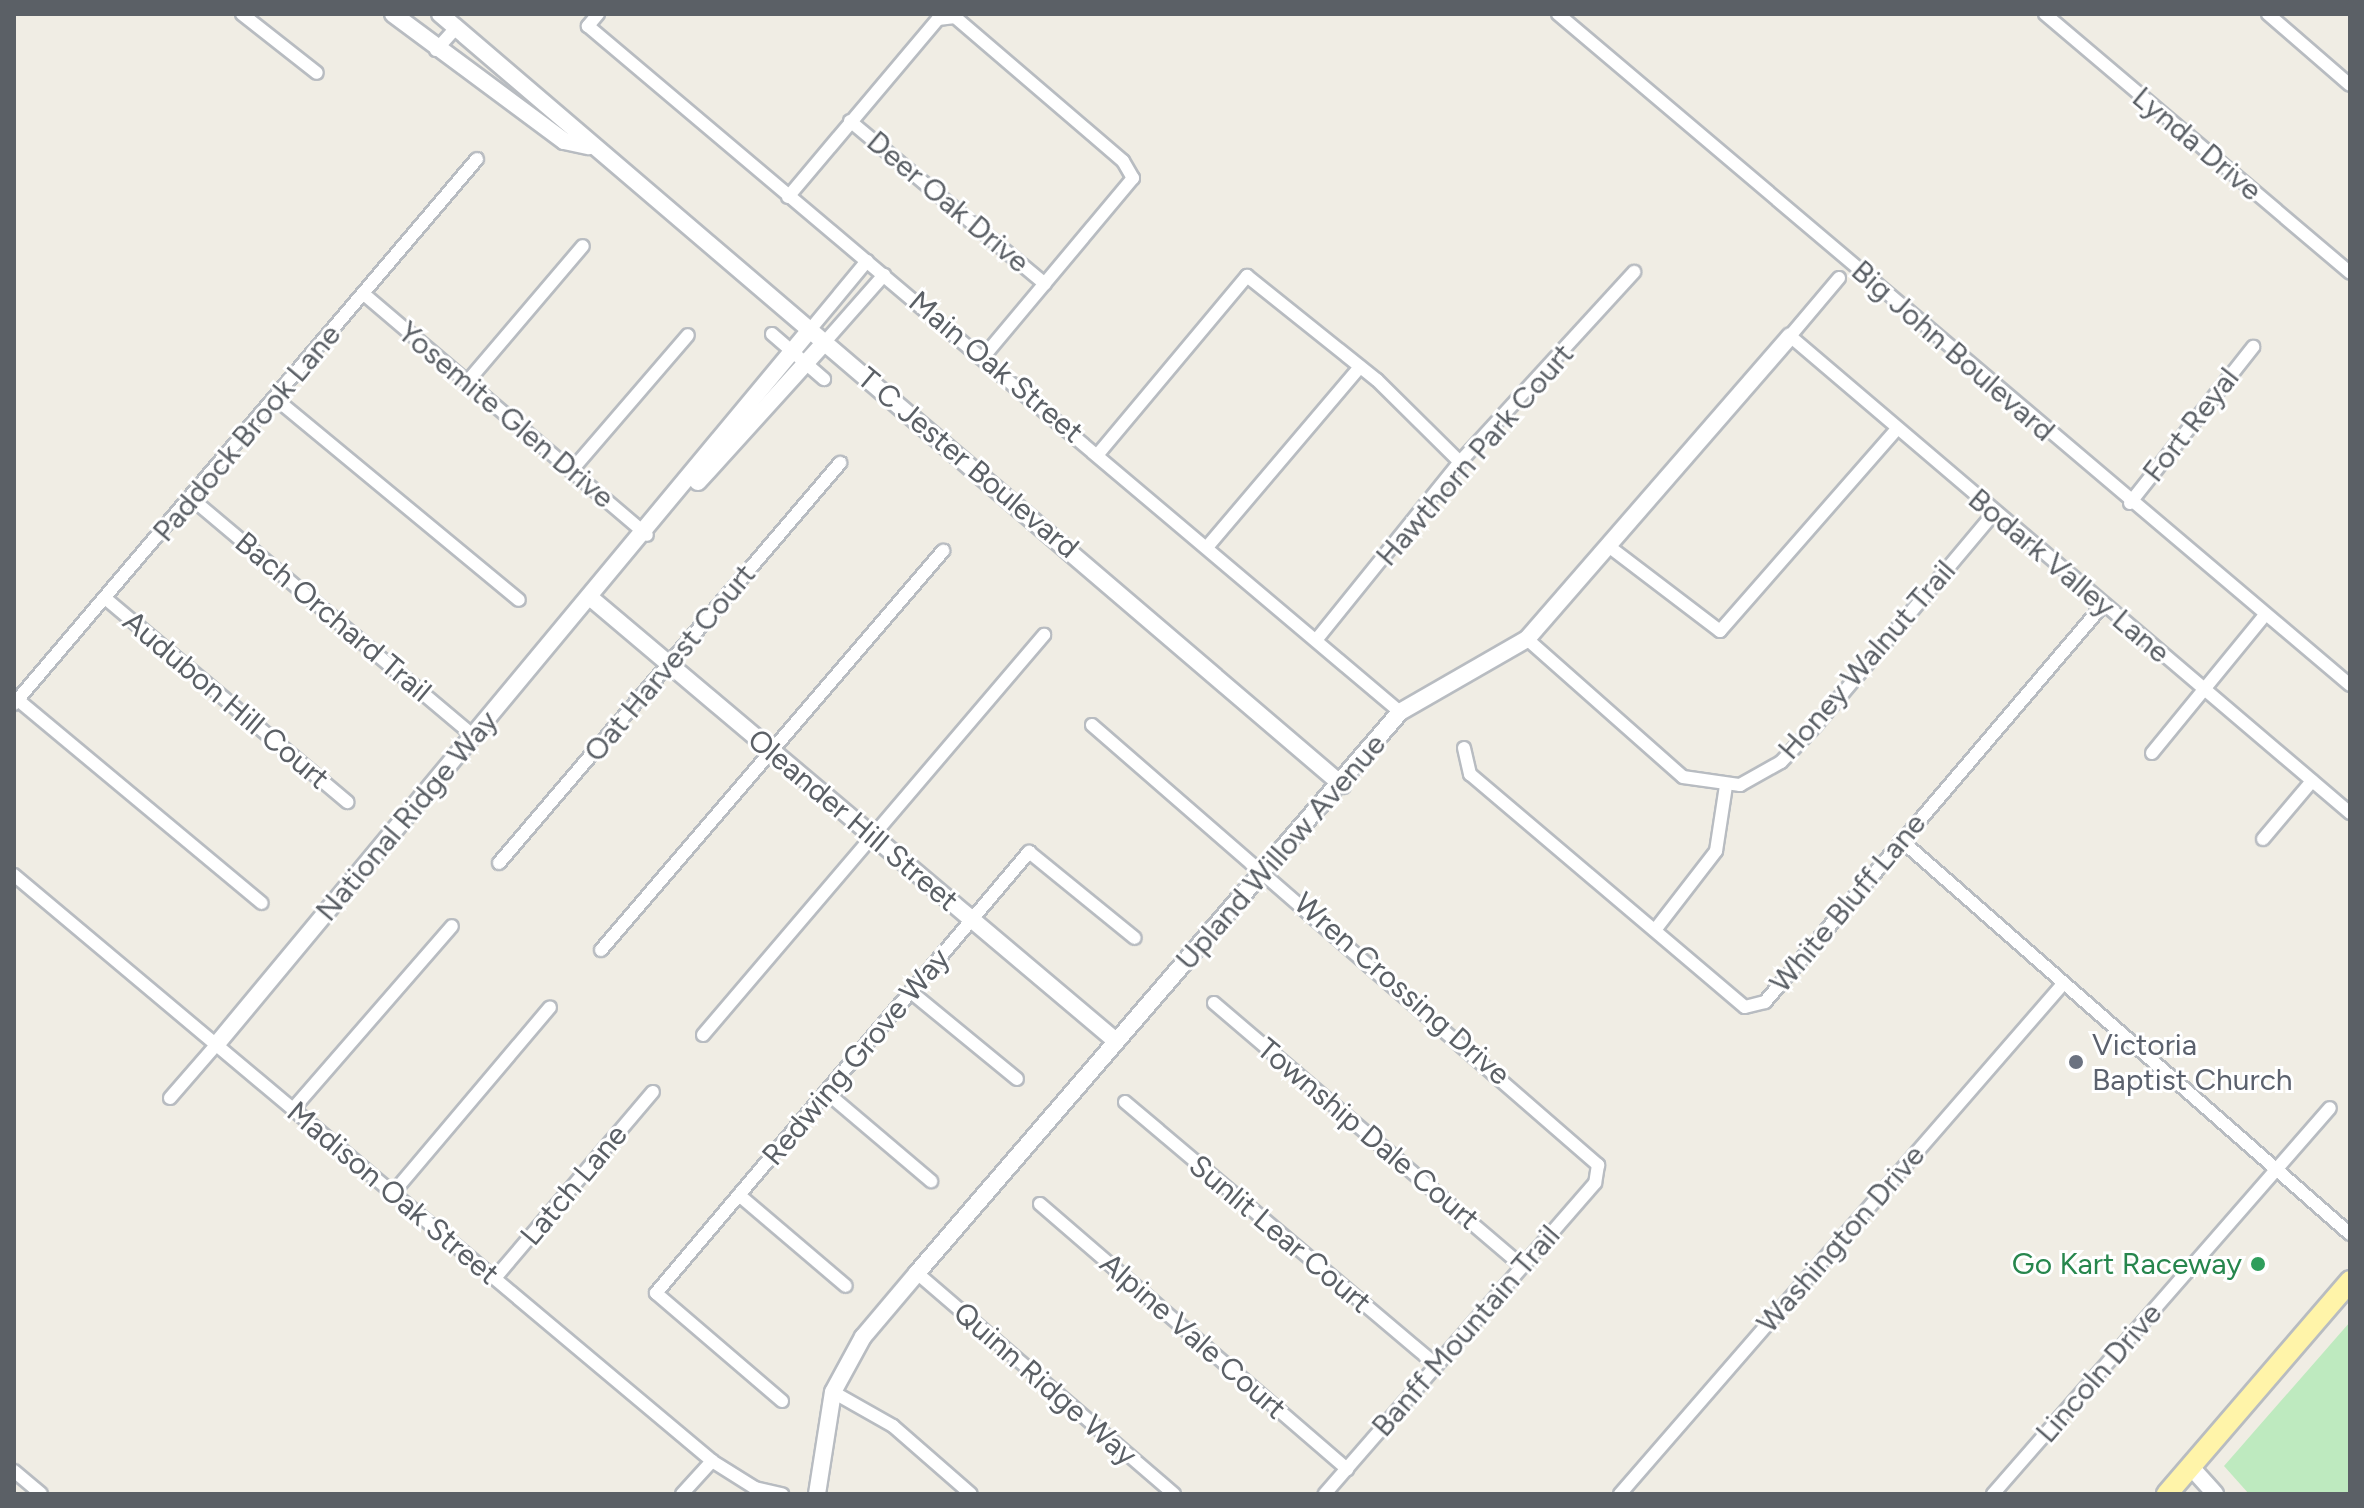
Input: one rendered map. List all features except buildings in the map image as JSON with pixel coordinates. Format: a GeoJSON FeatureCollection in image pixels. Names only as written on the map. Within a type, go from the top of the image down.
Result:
{"type":"FeatureCollection","features":[{"type":"Feature","properties":{"kind":"main road"},"geometry":{"type":"LineString","coordinates":[[2172,1492],[2350,1281]]}},
{"type":"Feature","properties":{"kind":"street"},"geometry":{"type":"LineString","coordinates":[[242,14],[317,73]]}},
{"type":"Feature","properties":{"kind":"street","name":"T C Jester Boulevard"},"geometry":{"type":"LineString","coordinates":[[393,14],[436,50],[564,141],[590,147]]}},
{"type":"Feature","properties":{"kind":"street","name":"T C Jester Boulevard"},"geometry":{"type":"LineString","coordinates":[[440,14],[590,147],[1342,785]]}},
{"type":"Feature","properties":{"kind":"street","name":"Main Oak Street"},"geometry":{"type":"LineString","coordinates":[[598,14],[588,26],[788,197],[985,355],[1400,712]]}},
{"type":"Feature","properties":{"kind":"street","name":"Big John Boulevard"},"geometry":{"type":"LineString","coordinates":[[1558,14],[2130,503],[2350,685]]}},
{"type":"Feature","properties":{"kind":"street","name":"Lynda Drive"},"geometry":{"type":"LineString","coordinates":[[2045,14],[2350,273]]}},
{"type":"Feature","properties":{"kind":"street"},"geometry":{"type":"LineString","coordinates":[[2268,14],[2350,85]]}},
{"type":"Feature","properties":{"kind":"street"},"geometry":{"type":"LineString","coordinates":[[788,197],[850,121],[946,15],[1130,169],[1128,187],[985,355]]}},
{"type":"Feature","properties":{"kind":"street"},"geometry":{"type":"LineString","coordinates":[[436,50],[456,28]]}},
{"type":"Feature","properties":{"kind":"street","name":"Deer Oak Drive"},"geometry":{"type":"LineString","coordinates":[[850,121],[1045,284]]}},
{"type":"Feature","properties":{"kind":"street","name":"Paddock Brook Lane"},"geometry":{"type":"LineString","coordinates":[[16,702],[365,295],[477,159]]}},
{"type":"Feature","properties":{"kind":"street"},"geometry":{"type":"LineString","coordinates":[[468,381],[583,246]]}},
{"type":"Feature","properties":{"kind":"street","name":"National Ridge Way"},"geometry":{"type":"LineString","coordinates":[[647,535],[867,261]]}},
{"type":"Feature","properties":{"kind":"street","name":"Hawthorn Park Court"},"geometry":{"type":"LineString","coordinates":[[1317,639],[1460,462],[1634,272]]}},
{"type":"Feature","properties":{"kind":"street","name":"National Ridge Way"},"geometry":{"type":"LineString","coordinates":[[170,1098],[647,535],[807,364],[884,275]]}},
{"type":"Feature","properties":{"kind":"street"},"geometry":{"type":"LineString","coordinates":[[1099,453],[1247,276],[1360,367],[1460,462]]}},
{"type":"Feature","properties":{"kind":"street","name":"Upland Willow Avenue"},"geometry":{"type":"LineString","coordinates":[[817,1494],[833,1392],[863,1337],[1116,1041],[1342,785],[1400,712],[1527,639],[1611,548],[1839,278]]}},
{"type":"Feature","properties":{"kind":"street","name":"Yosemite Glen Drive"},"geometry":{"type":"LineString","coordinates":[[365,295],[647,535]]}},
{"type":"Feature","properties":{"kind":"street","name":"T C Jester Boulevard"},"geometry":{"type":"LineString","coordinates":[[772,334],[824,379]]}},
{"type":"Feature","properties":{"kind":"street"},"geometry":{"type":"LineString","coordinates":[[571,471],[688,335]]}},
{"type":"Feature","properties":{"kind":"street","name":"Bodark Valley Lane"},"geometry":{"type":"LineString","coordinates":[[1790,336],[1994,513],[2350,813]]}},
{"type":"Feature","properties":{"kind":"street","name":"Fort Reyal"},"geometry":{"type":"LineString","coordinates":[[2130,503],[2253,347]]}},
{"type":"Feature","properties":{"kind":"street"},"geometry":{"type":"LineString","coordinates":[[1208,546],[1360,367]]}},
{"type":"Feature","properties":{"kind":"street"},"geometry":{"type":"LineString","coordinates":[[276,399],[519,600]]}},
{"type":"Feature","properties":{"kind":"street"},"geometry":{"type":"LineString","coordinates":[[1611,548],[1720,631],[1897,429]]}},
{"type":"Feature","properties":{"kind":"street","name":"Oat Harvest Court"},"geometry":{"type":"LineString","coordinates":[[499,863],[840,463]]}},
{"type":"Feature","properties":{"kind":"street","name":"Bach Orchard Trail"},"geometry":{"type":"LineString","coordinates":[[191,498],[474,736]]}},
{"type":"Feature","properties":{"kind":"street","name":"Honey Walnut Trail"},"geometry":{"type":"LineString","coordinates":[[1726,786],[1781,762],[1994,513]]}},
{"type":"Feature","properties":{"kind":"street"},"geometry":{"type":"LineString","coordinates":[[601,950],[943,551]]}},
{"type":"Feature","properties":{"kind":"street","name":"Audubon Hill Court"},"geometry":{"type":"LineString","coordinates":[[105,598],[347,802]]}},
{"type":"Feature","properties":{"kind":"street","name":"Oleander Hill Street"},"geometry":{"type":"LineString","coordinates":[[592,599],[1116,1041]]}},
{"type":"Feature","properties":{"kind":"street","name":"White Bluff Lane"},"geometry":{"type":"LineString","coordinates":[[1464,748],[1470,774],[1745,1007],[1765,1002],[2103,605]]}},
{"type":"Feature","properties":{"kind":"street"},"geometry":{"type":"LineString","coordinates":[[2152,753],[2264,616]]}},
{"type":"Feature","properties":{"kind":"street"},"geometry":{"type":"LineString","coordinates":[[703,1035],[1044,635]]}},
{"type":"Feature","properties":{"kind":"street"},"geometry":{"type":"LineString","coordinates":[[1527,639],[1683,777],[1726,786],[1716,851],[1655,930]]}},
{"type":"Feature","properties":{"kind":"street"},"geometry":{"type":"LineString","coordinates":[[16,702],[262,903]]}},
{"type":"Feature","properties":{"kind":"street","name":"Wren Crossing Drive"},"geometry":{"type":"LineString","coordinates":[[1092,725],[1266,872],[1598,1165]]}},
{"type":"Feature","properties":{"kind":"street"},"geometry":{"type":"LineString","coordinates":[[2263,839],[2312,781]]}},
{"type":"Feature","properties":{"kind":"street"},"geometry":{"type":"LineString","coordinates":[[1901,840],[2062,985],[2350,1234]]}},
{"type":"Feature","properties":{"kind":"street","name":"Redwing Grove Way"},"geometry":{"type":"LineString","coordinates":[[782,1401],[656,1293],[1029,852],[1135,938]]}},
{"type":"Feature","properties":{"kind":"street","name":"Madison Oak Street"},"geometry":{"type":"LineString","coordinates":[[14,875],[712,1461],[755,1488],[782,1494]]}},
{"type":"Feature","properties":{"kind":"street"},"geometry":{"type":"LineString","coordinates":[[293,1109],[452,926]]}},
{"type":"Feature","properties":{"kind":"street","name":"Washington Drive"},"geometry":{"type":"LineString","coordinates":[[1620,1494],[2062,985]]}},
{"type":"Feature","properties":{"kind":"street"},"geometry":{"type":"LineString","coordinates":[[911,992],[1017,1079]]}},
{"type":"Feature","properties":{"kind":"street","name":"Township Dale Court"},"geometry":{"type":"LineString","coordinates":[[1214,1003],[1522,1266]]}},
{"type":"Feature","properties":{"kind":"street"},"geometry":{"type":"LineString","coordinates":[[393,1193],[550,1007]]}},
{"type":"Feature","properties":{"kind":"street","name":"Latch Lane"},"geometry":{"type":"LineString","coordinates":[[495,1278],[653,1092]]}},
{"type":"Feature","properties":{"kind":"street"},"geometry":{"type":"LineString","coordinates":[[826,1092],[931,1181]]}},
{"type":"Feature","properties":{"kind":"street","name":"Sunlit Lear Court"},"geometry":{"type":"LineString","coordinates":[[1125,1102],[1436,1365]]}},
{"type":"Feature","properties":{"kind":"street","name":"Lincoln Drive"},"geometry":{"type":"LineString","coordinates":[[1993,1494],[2330,1108]]}},
{"type":"Feature","properties":{"kind":"street","name":"Banff Mountain Trail"},"geometry":{"type":"LineString","coordinates":[[1325,1494],[1595,1183],[1598,1165]]}},
{"type":"Feature","properties":{"kind":"street"},"geometry":{"type":"LineString","coordinates":[[739,1195],[846,1286]]}},
{"type":"Feature","properties":{"kind":"street","name":"Alpine Vale Court"},"geometry":{"type":"LineString","coordinates":[[1040,1204],[1347,1469]]}},
{"type":"Feature","properties":{"kind":"street","name":"Quinn Ridge Way"},"geometry":{"type":"LineString","coordinates":[[917,1273],[1174,1494]]}},
{"type":"Feature","properties":{"kind":"street"},"geometry":{"type":"LineString","coordinates":[[833,1392],[893,1426],[971,1494]]}},
{"type":"Feature","properties":{"kind":"street"},"geometry":{"type":"LineString","coordinates":[[682,1494],[712,1461]]}},
{"type":"Feature","properties":{"kind":"street"},"geometry":{"type":"LineString","coordinates":[[2191,1467],[2215,1494]]}},
{"type":"Feature","properties":{"kind":"street"},"geometry":{"type":"LineString","coordinates":[[14,1471],[41,1494]]}},
{"type":"Feature","properties":{"kind":"green space"},"geometry":{"type":"Polygon","coordinates":[[[2350,1322],[2350,1494],[2249,1494],[2224,1466],[2350,1322]]]}},
{"type":"Feature","properties":{"kind":"place","name":"Victoria Baptist Church"},"geometry":{"type":"Point","coordinates":[2076,1062]}},
{"type":"Feature","properties":{"kind":"place","name":"Go Kart Raceway"},"geometry":{"type":"Point","coordinates":[2258,1264]}}]}
